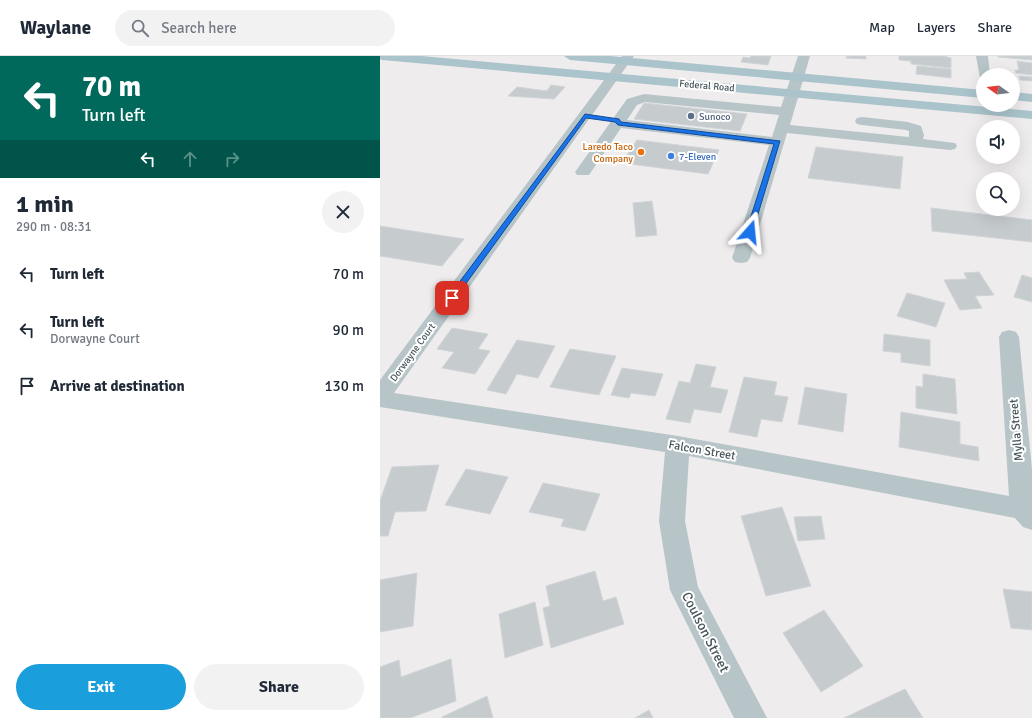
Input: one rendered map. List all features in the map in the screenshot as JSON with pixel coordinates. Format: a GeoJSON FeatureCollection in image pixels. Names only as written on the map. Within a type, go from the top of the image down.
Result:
{"type":"FeatureCollection","features":[{"type":"Feature","properties":{"kind":"main road","name":"Federal Road"},"geometry":{"type":"LineString","coordinates":[[382,56],[451,59],[613,76],[1032,115]]}},
{"type":"Feature","properties":{"kind":"main road","name":"Federal Road"},"geometry":{"type":"LineString","coordinates":[[570,56],[626,59],[976,93]]}},
{"type":"Feature","properties":{"kind":"main road"},"geometry":{"type":"LineString","coordinates":[[1020,97],[1032,98]]}},
{"type":"Feature","properties":{"kind":"street"},"geometry":{"type":"LineString","coordinates":[[741,258],[787,122],[792,93],[804,56]]}},
{"type":"Feature","properties":{"kind":"street"},"geometry":{"type":"LineString","coordinates":[[982,56],[983,68]]}},
{"type":"Feature","properties":{"kind":"street","name":"Dorwayne Court"},"geometry":{"type":"LineString","coordinates":[[380,398],[605,119],[613,76],[626,59]]}},
{"type":"Feature","properties":{"kind":"street"},"geometry":{"type":"LineString","coordinates":[[583,172],[605,119],[632,102],[644,98],[914,142],[950,146]]}},
{"type":"Feature","properties":{"kind":"street"},"geometry":{"type":"LineString","coordinates":[[605,119],[787,122]]}},
{"type":"Feature","properties":{"kind":"street"},"geometry":{"type":"LineString","coordinates":[[846,120],[908,126],[916,129],[917,135],[914,142]]}},
{"type":"Feature","properties":{"kind":"street","name":"Mylla Street"},"geometry":{"type":"LineString","coordinates":[[1009,337],[1027,514]]}},
{"type":"Feature","properties":{"kind":"street","name":"Falcon Street"},"geometry":{"type":"LineString","coordinates":[[380,398],[678,446],[1027,514]]}},
{"type":"Feature","properties":{"kind":"street","name":"Coulson Street"},"geometry":{"type":"LineString","coordinates":[[678,446],[672,521],[684,590],[751,718]]}},
{"type":"Feature","properties":{"kind":"building"},"geometry":{"type":"Polygon","coordinates":[[[751,56],[771,56],[768,65],[741,62],[743,57],[750,58],[751,56]]]}},
{"type":"Feature","properties":{"kind":"building"},"geometry":{"type":"Polygon","coordinates":[[[847,56],[866,56],[866,59],[846,58],[847,56]]]}},
{"type":"Feature","properties":{"kind":"building"},"geometry":{"type":"Polygon","coordinates":[[[899,56],[944,56],[951,58],[951,68],[911,64],[911,61],[899,60],[899,56]]]}},
{"type":"Feature","properties":{"kind":"building"},"geometry":{"type":"Polygon","coordinates":[[[1032,56],[1032,60],[998,57],[1032,56]]]}},
{"type":"Feature","properties":{"kind":"building"},"geometry":{"type":"Polygon","coordinates":[[[1017,61],[1032,63],[1032,75],[1020,74],[1020,68],[1019,68],[1017,61]]]}},
{"type":"Feature","properties":{"kind":"building"},"geometry":{"type":"Polygon","coordinates":[[[917,66],[951,69],[951,78],[916,74],[917,66]]]}},
{"type":"Feature","properties":{"kind":"building"},"geometry":{"type":"Polygon","coordinates":[[[1020,76],[1032,77],[1032,81],[1020,80],[1020,76]]]}},
{"type":"Feature","properties":{"kind":"building"},"geometry":{"type":"Polygon","coordinates":[[[551,85],[565,87],[554,99],[508,96],[517,87],[547,91],[551,85]]]}},
{"type":"Feature","properties":{"kind":"building","name":"Sunoco"},"geometry":{"type":"Polygon","coordinates":[[[644,103],[747,114],[740,131],[634,119],[644,103]]]}},
{"type":"Feature","properties":{"kind":"building","name":"7-Eleven"},"geometry":{"type":"Polygon","coordinates":[[[637,140],[719,150],[708,174],[622,163],[637,140]]]}},
{"type":"Feature","properties":{"kind":"building"},"geometry":{"type":"Polygon","coordinates":[[[816,147],[903,157],[900,189],[808,178],[816,147]]]}},
{"type":"Feature","properties":{"kind":"building"},"geometry":{"type":"Polygon","coordinates":[[[652,201],[657,235],[636,237],[633,203],[652,201]]]}},
{"type":"Feature","properties":{"kind":"building"},"geometry":{"type":"Polygon","coordinates":[[[931,208],[976,213],[976,216],[998,216],[1032,220],[1032,242],[932,231],[931,208]]]}},
{"type":"Feature","properties":{"kind":"building"},"geometry":{"type":"Polygon","coordinates":[[[380,226],[464,239],[442,266],[380,256],[380,226]]]}},
{"type":"Feature","properties":{"kind":"building"},"geometry":{"type":"Polygon","coordinates":[[[979,272],[994,295],[975,296],[982,308],[960,310],[944,280],[967,279],[964,273],[979,272]]]}},
{"type":"Feature","properties":{"kind":"building"},"geometry":{"type":"Polygon","coordinates":[[[1022,275],[1032,278],[1032,302],[1014,297],[1022,275]]]}},
{"type":"Feature","properties":{"kind":"building"},"geometry":{"type":"Polygon","coordinates":[[[907,293],[945,303],[936,327],[897,316],[907,293]]]}},
{"type":"Feature","properties":{"kind":"building"},"geometry":{"type":"Polygon","coordinates":[[[452,328],[488,334],[478,349],[490,351],[475,374],[442,368],[454,352],[437,349],[452,328]]]}},
{"type":"Feature","properties":{"kind":"building"},"geometry":{"type":"Polygon","coordinates":[[[884,334],[930,340],[930,366],[901,362],[901,353],[883,351],[884,334]]]}},
{"type":"Feature","properties":{"kind":"building"},"geometry":{"type":"Polygon","coordinates":[[[517,340],[555,346],[538,378],[517,374],[506,394],[487,390],[517,340]]]}},
{"type":"Feature","properties":{"kind":"building"},"geometry":{"type":"Polygon","coordinates":[[[570,349],[616,356],[599,395],[550,387],[570,349]]]}},
{"type":"Feature","properties":{"kind":"building"},"geometry":{"type":"Polygon","coordinates":[[[696,364],[716,367],[710,387],[728,390],[721,413],[694,409],[690,423],[666,419],[679,381],[690,383],[696,364]]]}},
{"type":"Feature","properties":{"kind":"building"},"geometry":{"type":"Polygon","coordinates":[[[622,368],[663,374],[655,396],[631,393],[629,398],[611,395],[622,368]]]}},
{"type":"Feature","properties":{"kind":"building"},"geometry":{"type":"Polygon","coordinates":[[[923,374],[955,379],[957,414],[916,408],[916,386],[923,387],[923,374]]]}},
{"type":"Feature","properties":{"kind":"building"},"geometry":{"type":"Polygon","coordinates":[[[744,377],[777,382],[774,395],[788,397],[782,422],[761,419],[757,437],[729,432],[744,377]]]}},
{"type":"Feature","properties":{"kind":"building"},"geometry":{"type":"Polygon","coordinates":[[[805,387],[847,394],[843,432],[798,424],[805,387]]]}},
{"type":"Feature","properties":{"kind":"building"},"geometry":{"type":"Polygon","coordinates":[[[901,412],[960,422],[960,444],[978,447],[979,461],[899,447],[901,412]]]}},
{"type":"Feature","properties":{"kind":"building"},"geometry":{"type":"Polygon","coordinates":[[[439,465],[426,511],[395,512],[388,536],[380,536],[380,501],[392,467],[439,465]]]}},
{"type":"Feature","properties":{"kind":"building"},"geometry":{"type":"Polygon","coordinates":[[[466,469],[508,477],[490,514],[445,505],[466,469]]]}},
{"type":"Feature","properties":{"kind":"building"},"geometry":{"type":"Polygon","coordinates":[[[543,483],[600,494],[585,531],[561,526],[564,519],[529,512],[543,483]]]}},
{"type":"Feature","properties":{"kind":"building"},"geometry":{"type":"Polygon","coordinates":[[[782,507],[811,586],[766,596],[741,516],[782,507]]]}},
{"type":"Feature","properties":{"kind":"building"},"geometry":{"type":"Polygon","coordinates":[[[821,516],[825,539],[798,541],[794,517],[821,516]]]}},
{"type":"Feature","properties":{"kind":"building"},"geometry":{"type":"Polygon","coordinates":[[[595,571],[603,601],[616,597],[624,624],[551,648],[543,608],[550,606],[546,586],[595,571]]]}},
{"type":"Feature","properties":{"kind":"building"},"geometry":{"type":"Polygon","coordinates":[[[417,573],[413,626],[380,632],[380,580],[417,573]]]}},
{"type":"Feature","properties":{"kind":"building"},"geometry":{"type":"Polygon","coordinates":[[[1003,589],[1032,592],[1032,630],[1011,628],[1003,589]]]}},
{"type":"Feature","properties":{"kind":"building"},"geometry":{"type":"Polygon","coordinates":[[[535,602],[543,645],[505,658],[499,614],[535,602]]]}},
{"type":"Feature","properties":{"kind":"building"},"geometry":{"type":"Polygon","coordinates":[[[824,610],[863,666],[821,692],[783,633],[824,610]]]}},
{"type":"Feature","properties":{"kind":"building"},"geometry":{"type":"Polygon","coordinates":[[[451,659],[456,701],[410,718],[380,718],[380,667],[399,660],[401,677],[451,659]]]}},
{"type":"Feature","properties":{"kind":"building"},"geometry":{"type":"Polygon","coordinates":[[[905,689],[923,718],[844,718],[905,689]]]}},
{"type":"Feature","properties":{"kind":"building"},"geometry":{"type":"Polygon","coordinates":[[[487,696],[493,718],[442,718],[442,717],[487,696]]]}},
{"type":"Feature","properties":{"kind":"building"},"geometry":{"type":"Polygon","coordinates":[[[649,710],[653,718],[635,718],[649,710]]]}},
{"type":"Feature","properties":{"kind":"place","name":"Sunoco"},"geometry":{"type":"Point","coordinates":[691,116]}},
{"type":"Feature","properties":{"kind":"place","name":"Laredo Taco Company"},"geometry":{"type":"Point","coordinates":[641,152]}},
{"type":"Feature","properties":{"kind":"place","name":"7-Eleven"},"geometry":{"type":"Point","coordinates":[671,156]}},
{"type":"Feature","properties":{"kind":"route"},"geometry":{"type":"LineString","coordinates":[[452,298],[585,116],[619,121],[618,123],[778,142],[750,232]]}}]}
